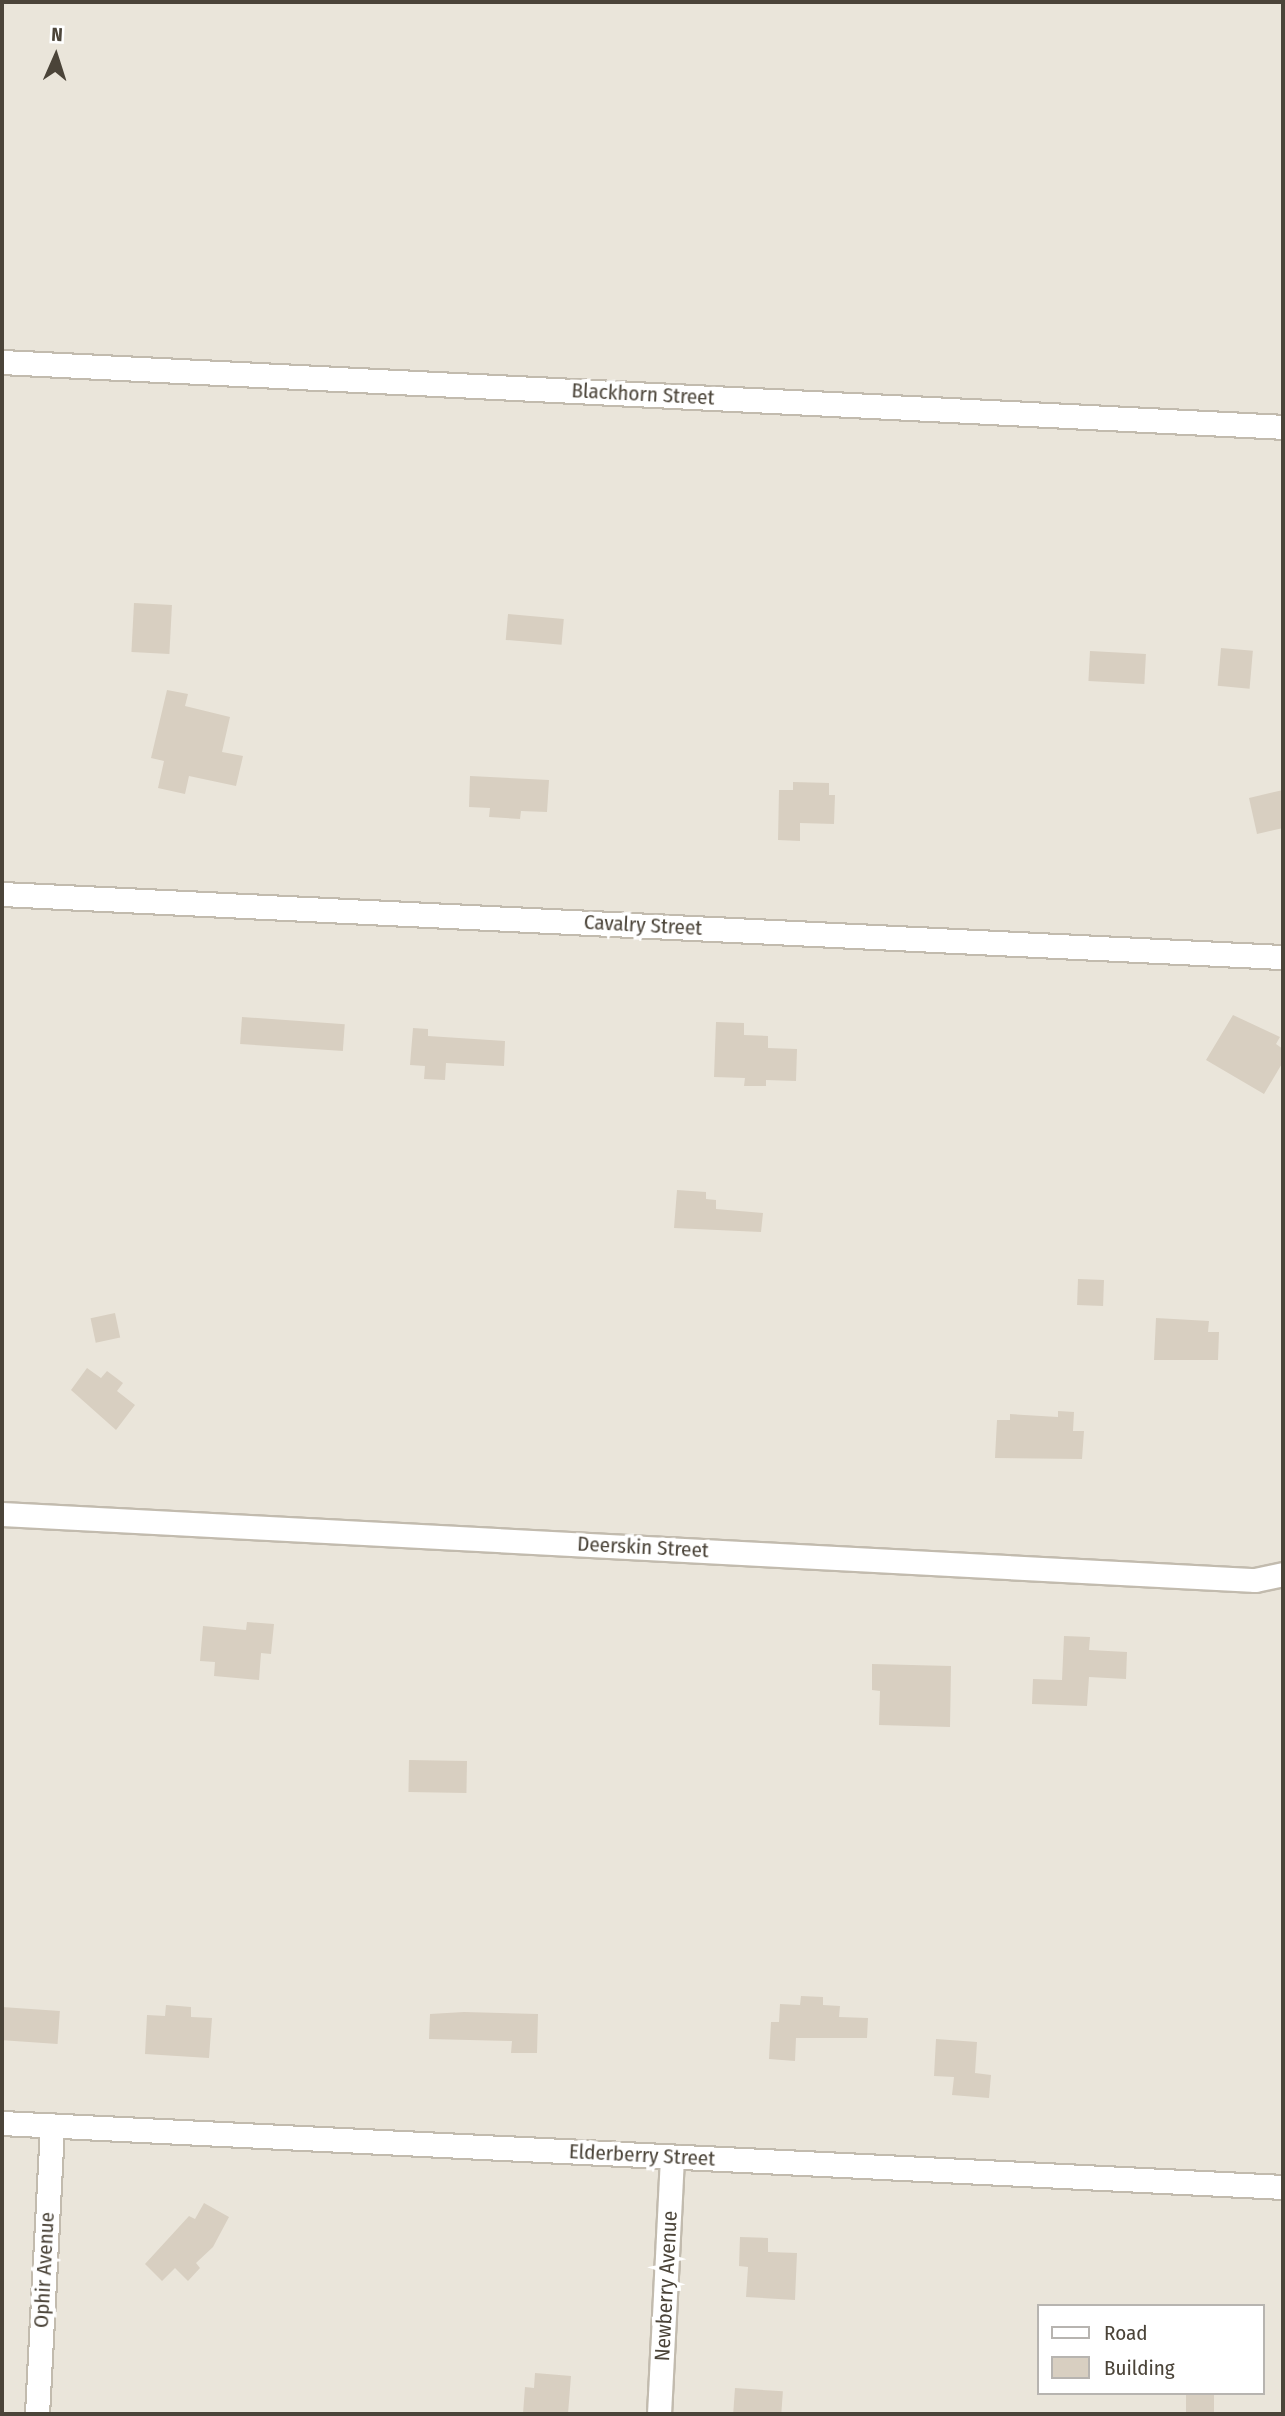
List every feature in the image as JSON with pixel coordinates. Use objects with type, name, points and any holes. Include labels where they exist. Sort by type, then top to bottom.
[{"type":"street","name":"Blackhorn Street","points":[[2,362],[1283,427]]},
{"type":"street","name":"Cavalry Street","points":[[2,894],[1283,957]]},
{"type":"street","name":"Deerskin Street","points":[[2,1514],[1255,1580],[1283,1574]]},
{"type":"street","name":"Elderberry Street","points":[[2,2123],[1283,2187]]},
{"type":"street","name":"Ophir Avenue","points":[[37,2414],[52,2125]]},
{"type":"street","name":"Newberry Avenue","points":[[659,2414],[672,2157]]},
{"type":"shaded area","points":[[2,2],[1283,2],[1283,2414],[2,2414]]},
{"type":"building","points":[[134,603],[172,605],[169,654],[131,652]]},
{"type":"building","points":[[508,614],[564,619],[562,645],[506,640]]},
{"type":"building","points":[[1221,648],[1253,651],[1250,689],[1218,686]]},
{"type":"building","points":[[1090,651],[1146,654],[1144,684],[1088,681]]},
{"type":"building","points":[[167,690],[188,694],[185,706],[230,717],[222,752],[243,756],[236,786],[189,776],[185,794],[158,788],[164,761],[151,758]]},
{"type":"building","points":[[470,776],[549,780],[547,812],[521,811],[520,819],[489,817],[490,808],[469,807]]},
{"type":"building","points":[[793,782],[829,783],[829,795],[835,795],[834,824],[800,823],[800,841],[778,840],[779,790],[793,790]]},
{"type":"building","points":[[1283,790],[1283,828],[1257,834],[1249,798]]},
{"type":"building","points":[[1233,1015],[1280,1037],[1276,1044],[1283,1049],[1283,1062],[1264,1094],[1206,1060]]},
{"type":"building","points":[[242,1017],[345,1024],[343,1051],[240,1044]]},
{"type":"building","points":[[716,1022],[744,1023],[744,1035],[768,1036],[768,1048],[797,1049],[796,1081],[766,1080],[766,1086],[744,1086],[745,1078],[714,1077]]},
{"type":"building","points":[[413,1028],[428,1029],[428,1036],[505,1041],[504,1066],[446,1063],[445,1080],[424,1079],[425,1066],[410,1065]]},
{"type":"building","points":[[677,1190],[706,1192],[706,1199],[716,1200],[716,1209],[763,1213],[761,1232],[674,1228]]},
{"type":"building","points":[[1078,1279],[1104,1280],[1103,1306],[1077,1305]]},
{"type":"building","points":[[115,1313],[120,1337],[96,1343],[91,1318]]},
{"type":"building","points":[[1156,1318],[1209,1321],[1208,1332],[1219,1332],[1218,1360],[1154,1360]]},
{"type":"building","points":[[87,1368],[101,1378],[107,1371],[123,1383],[117,1391],[135,1405],[116,1430],[71,1390]]},
{"type":"building","points":[[1058,1411],[1074,1412],[1073,1431],[1084,1431],[1082,1459],[995,1458],[997,1420],[1010,1420],[1010,1414],[1058,1417]]},
{"type":"building","points":[[247,1622],[274,1624],[271,1654],[261,1653],[259,1680],[214,1676],[215,1662],[200,1661],[203,1626],[246,1630]]},
{"type":"building","points":[[1064,1636],[1090,1637],[1089,1650],[1127,1652],[1126,1679],[1089,1677],[1087,1706],[1032,1704],[1033,1679],[1062,1680]]},
{"type":"building","points":[[872,1664],[951,1666],[950,1727],[879,1725],[880,1691],[872,1690]]},
{"type":"building","points":[[409,1760],[467,1761],[466,1793],[408,1792]]},
{"type":"building","points":[[801,1996],[823,1997],[823,2005],[840,2006],[839,2017],[868,2018],[867,2038],[796,2038],[795,2061],[769,2059],[771,2022],[779,2022],[780,2004],[800,2005]]},
{"type":"building","points":[[166,2005],[191,2007],[191,2017],[212,2018],[209,2058],[145,2054],[147,2015],[165,2016]]},
{"type":"building","points":[[2,2007],[60,2011],[58,2044],[2,2040]]},
{"type":"building","points":[[430,2014],[538,2014],[537,2053],[511,2053],[512,2041],[429,2039]]},
{"type":"building","points":[[936,2039],[977,2042],[975,2073],[991,2075],[989,2098],[952,2095],[954,2077],[934,2076]]},
{"type":"building","points":[[204,2203],[229,2217],[213,2247],[196,2263],[200,2268],[188,2281],[175,2268],[162,2281],[145,2264],[189,2216],[195,2219]]},
{"type":"building","points":[[740,2237],[768,2238],[768,2252],[797,2253],[795,2300],[746,2297],[748,2267],[739,2266]]},
{"type":"building","points":[[535,2373],[571,2376],[568,2414],[523,2414],[525,2387],[534,2388]]},
{"type":"building","points":[[735,2388],[783,2391],[781,2414],[733,2414]]},
{"type":"building","points":[[1186,2395],[1214,2395],[1214,2414],[1186,2414]]}]
